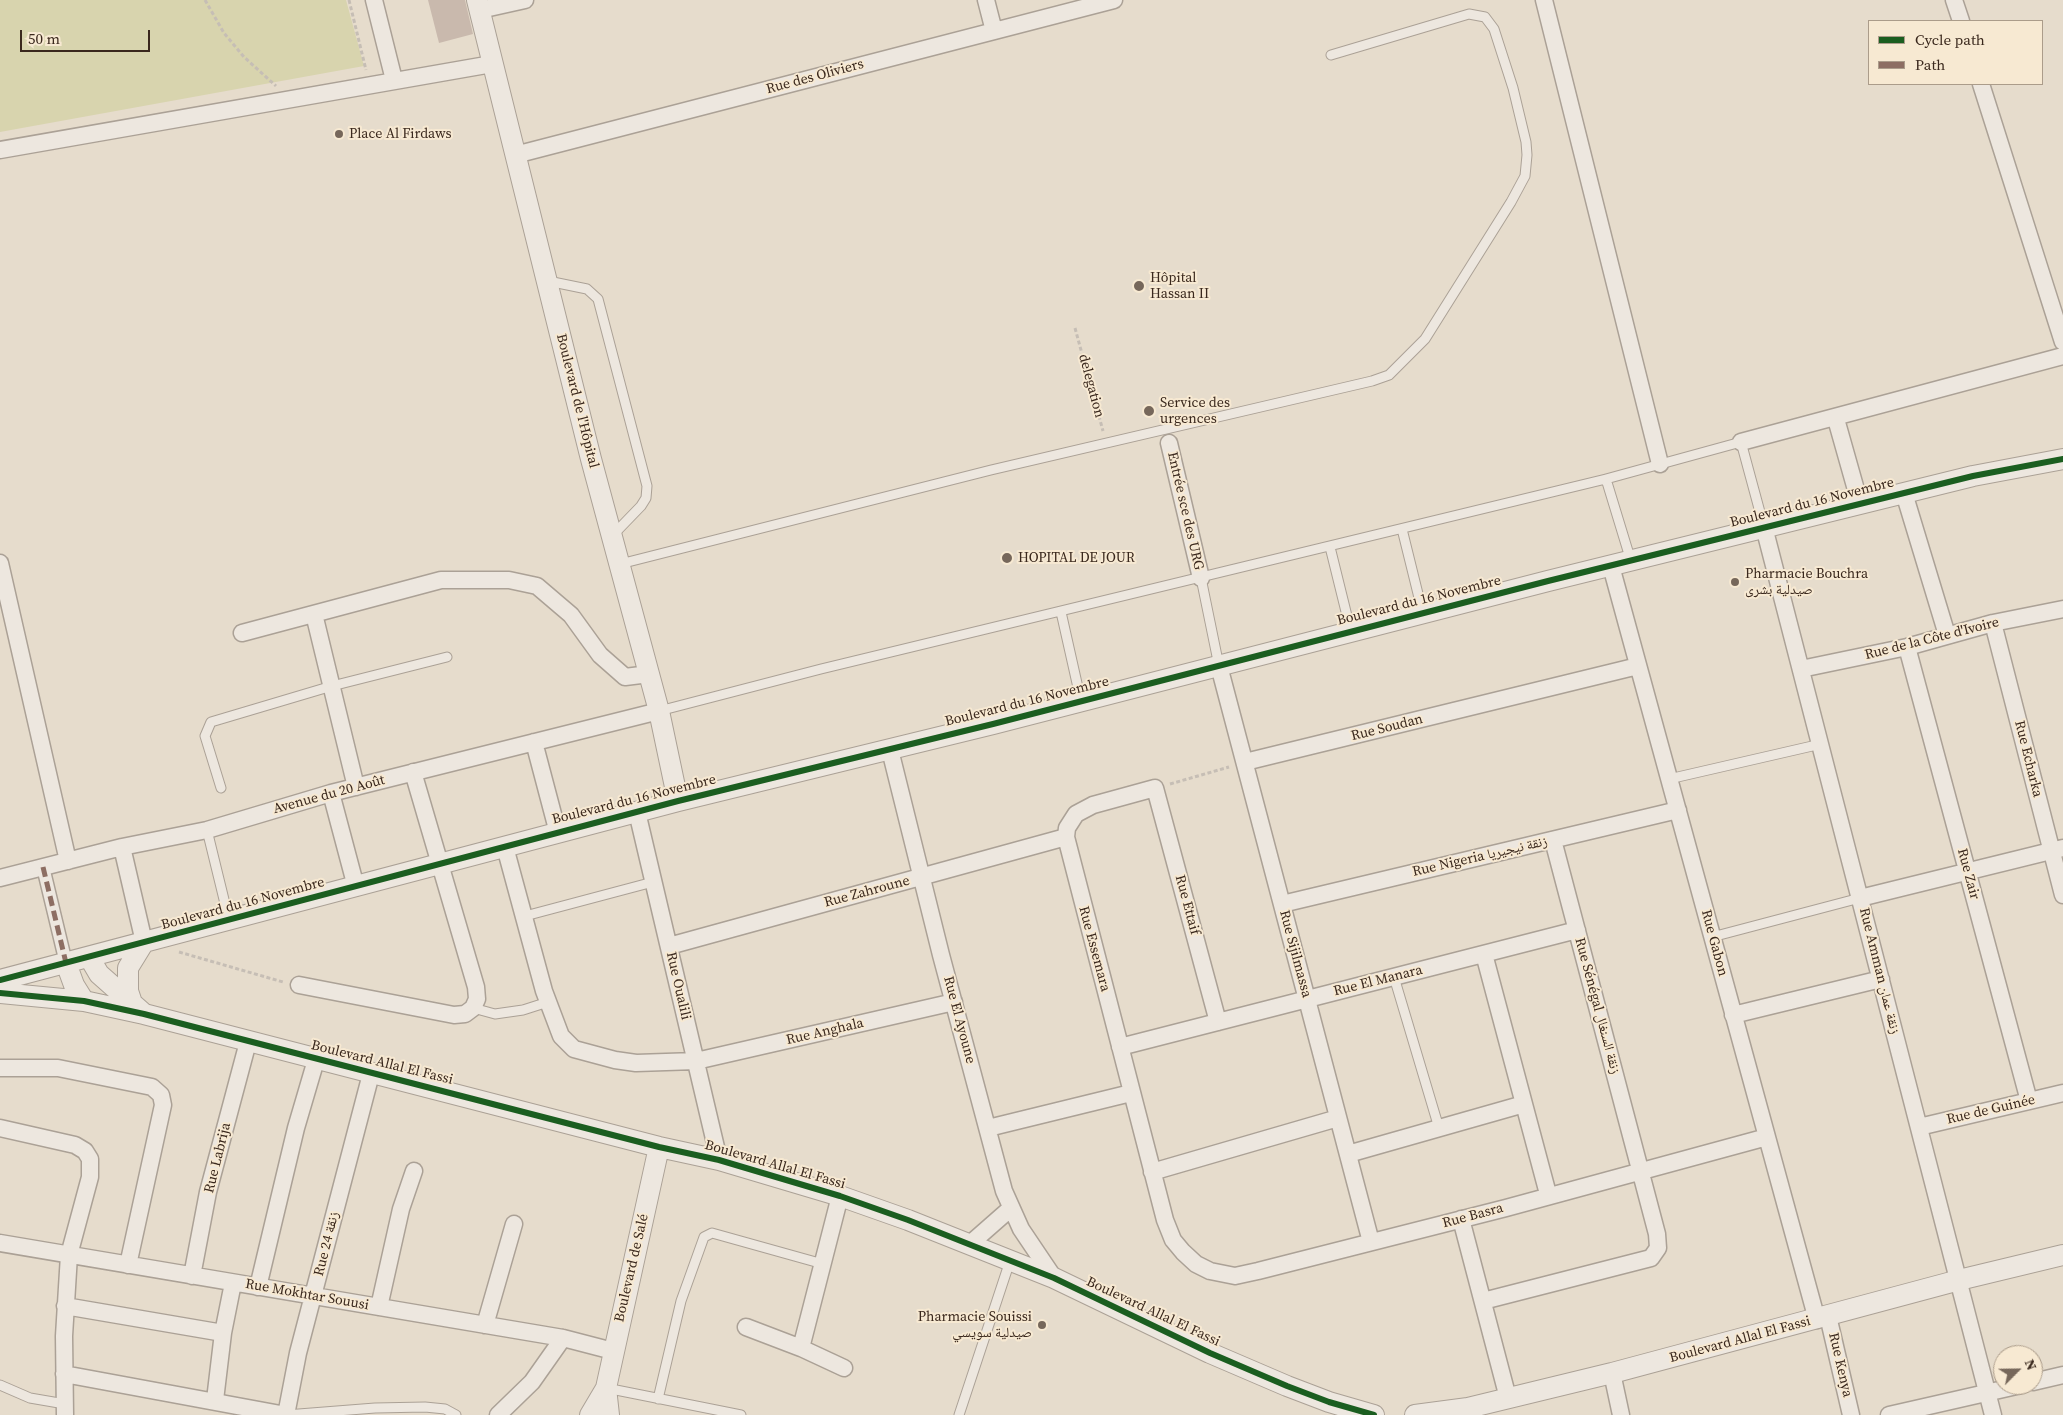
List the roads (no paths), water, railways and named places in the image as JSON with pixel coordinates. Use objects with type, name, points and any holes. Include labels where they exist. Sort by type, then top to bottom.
[{"type":"street","points":[[374,0],[394,80]]},
{"type":"street","points":[[479,5],[525,0]]},
{"type":"street","points":[[986,0],[994,31]]},
{"type":"street","name":"Rue des Oliviers","points":[[516,155],[1114,0]]},
{"type":"street","points":[[1544,0],[1660,464]]},
{"type":"street","points":[[1954,0],[1961,20]]},
{"type":"street","name":"Boulevard de l'Hôpital","points":[[479,5],[492,64],[649,674],[678,802]]},
{"type":"street","points":[[0,150],[280,93],[394,80],[492,64]]},
{"type":"street","points":[[1981,85],[2063,342]]},
{"type":"street","points":[[1742,442],[2063,356]]},
{"type":"street","points":[[1836,418],[1860,504]]},
{"type":"street","name":"Entrée sce des URG","points":[[1169,444],[1201,578]]},
{"type":"street","name":"Boulevard du 16 Novembre","points":[[0,980],[637,812],[1081,702],[1764,527],[1973,476],[2063,459]]},
{"type":"street","points":[[1904,493],[1947,635]]},
{"type":"street","name":"Rue Amman زنقة عمان","points":[[1764,527],[1993,1415]]},
{"type":"street","points":[[0,562],[4,603],[68,861]]},
{"type":"street","name":"Rue Gabon","points":[[1621,564],[1638,666],[1767,1137],[1823,1318]]},
{"type":"street","points":[[242,633],[441,580],[518,582],[537,586],[571,615],[600,655],[625,677],[649,674]]},
{"type":"street","name":"Rue de la Côte d'Ivoire","points":[[1801,669],[1907,647],[1993,623],[2063,610]]},
{"type":"street","points":[[314,614],[356,787]]},
{"type":"street","name":"Rue Echarka","points":[[1993,623],[2057,849],[2063,895]]},
{"type":"street","name":"Rue Zair","points":[[1907,647],[2029,1101]]},
{"type":"street","name":"Rue Sijilmassa","points":[[1219,666],[1372,1242]]},
{"type":"street","name":"Rue Soudan","points":[[1245,762],[1638,666]]},
{"type":"street","name":"Avenue du 20 Août","points":[[0,878],[122,847],[207,830],[331,793],[658,711]]},
{"type":"street","points":[[534,742],[558,833]]},
{"type":"street","name":"Rue El Ayoune","points":[[890,750],[954,1002],[1011,1208],[1021,1229],[1054,1278]]},
{"type":"street","points":[[299,985],[454,1015],[465,1014],[473,1008],[477,999],[476,987],[413,772]]},
{"type":"street","name":"Rue Ettaif","points":[[1066,837],[1067,828],[1071,820],[1084,809],[1155,788],[1218,1022]]},
{"type":"street","points":[[331,793],[356,887]]},
{"type":"street","name":"Rue Nigeria زنقة نيجيريا","points":[[1282,904],[1678,810]]},
{"type":"street","name":"Rue Oualili","points":[[637,812],[719,1160]]},
{"type":"street","name":"Rue Zahroune","points":[[668,946],[923,878],[1066,837]]},
{"type":"street","name":"Rue Essemara","points":[[1066,837],[1130,1093],[1152,1172],[1170,1233],[1183,1252]]},
{"type":"street","name":"Rue Sénégal زنقة السنغال","points":[[1482,1301],[1651,1258],[1658,1248],[1657,1234],[1641,1171],[1553,840]]},
{"type":"street","points":[[122,847],[144,942],[128,968],[128,991],[138,1008]]},
{"type":"street","name":"Rue Anghala","points":[[505,847],[548,1002],[561,1036],[574,1049],[615,1060],[636,1063],[696,1062],[954,1002]]},
{"type":"street","points":[[1860,898],[2057,849]]},
{"type":"street","points":[[43,867],[66,963],[74,985],[84,1001]]},
{"type":"street","name":"Rue El Manara","points":[[1120,1047],[1577,930]]},
{"type":"street","points":[[1484,954],[1548,1194]]},
{"type":"street","name":"Boulevard Allal El Fassi","points":[[89,957],[99,974],[138,1008]]},
{"type":"street","points":[[1734,1015],[1881,979]]},
{"type":"street","name":"Boulevard Allal El Fassi","points":[[0,992],[138,1008],[248,1042],[370,1074],[502,1105],[659,1147],[719,1160],[840,1196],[970,1244],[1054,1278],[1236,1364],[1329,1402],[1374,1415]]},
{"type":"street","name":"Rue Labrija","points":[[192,1276],[208,1192],[248,1042]]},
{"type":"street","points":[[258,1287],[296,1128],[316,1060]]},
{"type":"street","points":[[0,1068],[58,1068],[152,1088],[161,1095],[164,1105],[128,1265]]},
{"type":"street","name":"Rue 24 زنقة","points":[[286,1415],[298,1353],[370,1074]]},
{"type":"street","points":[[988,1128],[1130,1093]]},
{"type":"street","name":"Rue de Guinée","points":[[1919,1127],[2063,1093]]},
{"type":"street","points":[[1348,1154],[1524,1104]]},
{"type":"street","points":[[1152,1172],[1338,1118]]},
{"type":"street","points":[[0,1128],[75,1145],[88,1155],[91,1165],[90,1177],[69,1255],[65,1306],[65,1409]]},
{"type":"street","name":"Rue Basra","points":[[1183,1252],[1210,1271],[1235,1276],[1462,1219],[1548,1194],[1767,1137]]},
{"type":"street","name":"Boulevard de Salé","points":[[609,1415],[606,1388],[659,1147]]},
{"type":"street","points":[[379,1307],[401,1209],[414,1171]]},
{"type":"street","points":[[801,1348],[840,1196]]},
{"type":"street","points":[[970,1244],[1011,1208]]},
{"type":"street","points":[[1462,1219],[1508,1398]]},
{"type":"street","points":[[485,1325],[514,1224]]},
{"type":"street","name":"Rue Mokhtar Souusi","points":[[0,1243],[564,1338],[613,1351]]},
{"type":"street","name":"Boulevard Allal El Fassi","points":[[1415,1415],[1469,1411],[1508,1398],[1823,1318],[1958,1280],[2063,1255]]},
{"type":"street","points":[[215,1400],[223,1333],[233,1283]]},
{"type":"street","points":[[65,1306],[223,1333]]},
{"type":"street","name":"Rue Kenya","points":[[1823,1318],[1851,1415]]},
{"type":"street","points":[[746,1327],[801,1348],[844,1368]]},
{"type":"street","points":[[498,1415],[532,1382],[564,1338]]},
{"type":"street","points":[[1612,1373],[1621,1415]]},
{"type":"street","points":[[64,1374],[215,1400],[286,1415]]},
{"type":"street","points":[[2043,1380],[2063,1375]]},
{"type":"street","name":"Boulevard de Salé","points":[[590,1415],[606,1388]]},
{"type":"street","points":[[1890,1415],[1993,1392]]},
{"type":"lane","points":[[620,564],[1106,443],[1372,381],[1389,374],[1425,339],[1511,202],[1525,176],[1527,149],[1513,88],[1490,21],[1485,17],[1469,14],[1331,55]]},
{"type":"lane","points":[[548,281],[587,289],[598,299],[648,486],[646,498],[641,506],[612,536]]},
{"type":"lane","points":[[658,711],[821,669],[1606,479],[1742,442],[1764,527]]},
{"type":"lane","points":[[1606,479],[1621,564]]},
{"type":"lane","points":[[1402,529],[1423,614]]},
{"type":"lane","points":[[1330,547],[1351,632]]},
{"type":"lane","points":[[1201,578],[1219,666]]},
{"type":"lane","points":[[1061,612],[1081,702]]},
{"type":"lane","points":[[221,788],[205,736],[211,722],[332,686],[447,657]]},
{"type":"lane","points":[[1670,779],[1820,744]]},
{"type":"lane","points":[[207,830],[229,920]]},
{"type":"lane","points":[[525,916],[653,882]]},
{"type":"lane","points":[[1712,937],[1860,898]]},
{"type":"lane","points":[[1394,977],[1439,1128]]},
{"type":"lane","points":[[473,1008],[495,1014],[523,1010],[548,1002]]},
{"type":"lane","points":[[658,1399],[681,1301],[704,1237],[712,1233],[823,1264]]},
{"type":"lane","points":[[959,1415],[1010,1260]]},
{"type":"lane","points":[[0,1385],[30,1398],[65,1409]]},
{"type":"lane","points":[[606,1388],[741,1415]]},
{"type":"lane","points":[[286,1415],[424,1407],[445,1409],[456,1415]]},
{"type":"place","name":"Place Al Firdaws","points":[[339,134]]},
{"type":"place","name":"Hôpital Hassan II","points":[[1139,286]]},
{"type":"place","name":"Service des urgences","points":[[1149,411]]},
{"type":"place","name":"HOPITAL DE JOUR","points":[[1007,558]]},
{"type":"place","name":"Pharmacie Bouchra صيدلية بشرى","points":[[1735,582]]},
{"type":"place","name":"Pharmacie Souissi صيدلية سويسي","points":[[1042,1325]]}]
